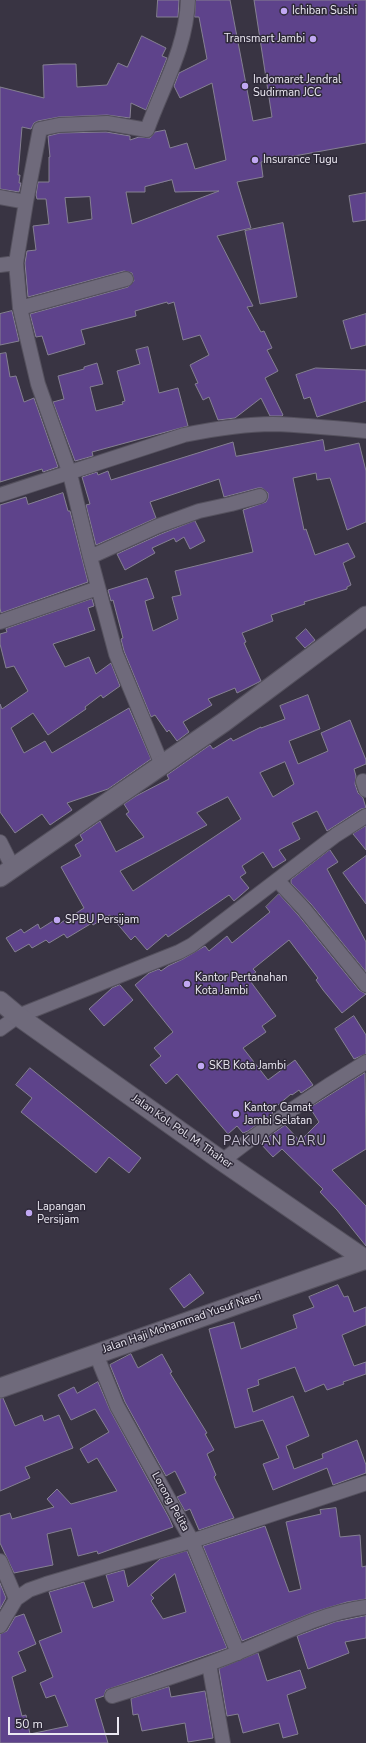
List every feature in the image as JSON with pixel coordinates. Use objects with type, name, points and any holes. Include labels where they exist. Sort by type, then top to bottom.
[{"type":"street","points":[[162,765],[116,654],[70,474],[38,384],[20,308],[16,263],[40,129],[59,125],[108,123],[147,130],[180,51],[188,17],[188,0]]},
{"type":"street","points":[[0,198],[26,202]]},
{"type":"street","points":[[0,265],[16,263]]},
{"type":"street","points":[[20,308],[126,279]]},
{"type":"street","points":[[0,495],[70,474],[184,435],[211,430],[273,424],[366,431]]},
{"type":"street","points":[[90,557],[158,526],[199,511],[260,496]]},
{"type":"street","points":[[0,622],[98,588]]},
{"type":"street","points":[[0,842],[7,873],[224,722],[366,616]]},
{"type":"street","points":[[0,1029],[18,1016],[179,952],[205,937],[336,835],[366,816]]},
{"type":"street","points":[[278,881],[304,909],[366,985]]},
{"type":"street","name":"Jalan Kol. Pol. M. Thaher","points":[[0,1001],[18,1016],[222,1161],[366,1260]]},
{"type":"street","points":[[222,1161],[246,1142],[339,1078],[366,1062]]},
{"type":"street","name":"Jalan Haji Mohammad Yusuf Nasri","points":[[0,1388],[366,1260]]},
{"type":"street","name":"Lorong Pelita","points":[[96,1354],[117,1406],[192,1541],[238,1653]]},
{"type":"street","points":[[0,1626],[16,1598],[29,1590],[192,1541],[366,1483]]},
{"type":"street","points":[[0,1561],[16,1598]]},
{"type":"street","points":[[112,1696],[209,1664],[296,1628],[343,1611],[366,1607]]},
{"type":"street","points":[[209,1664],[223,1743]]},
{"type":"building","points":[[158,0],[179,0],[178,17],[157,17]]},
{"type":"building","points":[[196,0],[230,0],[253,121],[272,117],[254,0],[366,0],[366,143],[261,162],[263,177],[237,182],[251,228],[217,236],[253,306],[247,307],[261,332],[264,331],[272,348],[267,350],[278,371],[265,378],[283,415],[282,416],[270,416],[261,398],[235,418],[218,420],[209,397],[203,400],[195,384],[198,383],[190,365],[209,355],[200,335],[183,340],[174,302],[168,304],[167,302],[135,311],[136,316],[81,330],[85,344],[48,355],[42,336],[36,337],[30,314],[128,287],[134,281],[132,273],[124,271],[28,297],[25,263],[27,251],[36,250],[33,226],[49,224],[46,199],[37,199],[36,195],[38,182],[49,182],[50,157],[48,136],[60,133],[106,132],[130,136],[130,140],[139,137],[150,138],[155,132],[165,130],[170,148],[187,143],[195,169],[226,160],[212,83],[180,98],[174,86],[179,73],[207,59],[199,17],[195,17]],"holes":[[[172,180],[175,192],[219,191],[132,224],[126,192],[145,192],[145,187]],[[90,197],[92,219],[68,223],[65,198]]]},
{"type":"building","points":[[142,36],[166,48],[162,56],[167,58],[146,110],[131,103],[130,118],[107,115],[59,117],[38,121],[34,123],[31,129],[22,127],[18,175],[20,175],[19,183],[21,183],[19,192],[0,189],[0,87],[44,98],[43,65],[60,64],[76,64],[77,87],[107,85],[118,63],[127,67]]},
{"type":"building","points":[[366,193],[366,220],[353,222],[349,196]]},
{"type":"building","points":[[283,223],[297,297],[260,304],[245,231]]},
{"type":"building","points":[[12,311],[19,341],[0,345],[0,314]]},
{"type":"building","points":[[366,314],[366,345],[351,349],[343,321]]},
{"type":"building","points":[[148,347],[159,393],[178,388],[188,426],[92,452],[93,456],[75,461],[53,402],[64,399],[58,376],[84,369],[84,367],[97,363],[103,384],[90,387],[96,411],[123,404],[122,402],[125,401],[117,371],[140,364],[136,350]]},
{"type":"building","points":[[6,353],[10,377],[16,376],[24,402],[34,398],[58,467],[43,472],[42,469],[0,482],[0,354]]},
{"type":"building","points":[[316,368],[366,370],[366,401],[317,417],[310,397],[304,399],[296,375]]},
{"type":"building","points":[[323,440],[325,451],[359,443],[366,471],[366,522],[347,530],[330,478],[317,480],[316,473],[293,478],[304,530],[306,529],[315,555],[348,543],[355,557],[343,563],[351,585],[347,587],[347,589],[304,602],[305,604],[271,615],[273,621],[242,633],[246,642],[244,643],[261,681],[237,693],[235,688],[208,699],[212,705],[183,722],[189,732],[177,741],[169,730],[167,732],[155,715],[151,717],[124,651],[121,639],[123,638],[113,600],[111,601],[108,590],[147,578],[154,598],[145,601],[153,631],[178,619],[172,597],[181,595],[175,571],[253,552],[243,510],[266,502],[268,493],[262,488],[258,488],[224,497],[219,479],[150,502],[156,518],[96,545],[86,505],[90,504],[82,477],[97,472],[98,475],[108,471],[111,480],[233,442],[236,456]]},
{"type":"building","points":[[63,493],[68,511],[70,511],[88,582],[1,613],[0,505],[26,497],[28,504]]},
{"type":"building","points":[[195,521],[205,541],[190,549],[184,537],[176,542],[174,538],[152,548],[155,553],[125,570],[117,554],[161,534]]},
{"type":"building","points":[[92,599],[94,606],[88,608],[95,630],[53,644],[65,667],[89,657],[96,674],[111,663],[120,686],[103,698],[101,695],[85,707],[86,709],[48,735],[33,713],[11,728],[24,753],[45,741],[52,753],[129,708],[151,759],[108,789],[67,803],[72,810],[50,825],[42,814],[15,833],[0,812],[0,704],[2,709],[28,691],[14,666],[6,668],[0,644],[0,634],[7,632],[6,629]]},
{"type":"building","points":[[306,629],[315,640],[305,648],[296,638]]},
{"type":"building","points":[[308,695],[320,729],[289,741],[298,764],[328,751],[321,733],[350,720],[366,760],[366,764],[354,769],[356,776],[355,784],[358,793],[363,798],[366,808],[361,809],[327,831],[317,811],[292,823],[300,839],[279,850],[286,860],[273,868],[263,852],[242,866],[246,873],[240,877],[249,888],[234,901],[229,895],[168,937],[166,934],[147,950],[135,936],[131,940],[110,915],[93,925],[92,923],[67,938],[64,934],[49,943],[46,940],[32,948],[29,944],[15,952],[6,938],[21,929],[24,933],[38,924],[40,929],[56,919],[59,924],[84,908],[61,867],[81,856],[75,845],[83,840],[80,835],[100,821],[116,852],[144,837],[126,814],[129,812],[124,804],[169,779],[167,775],[210,745],[213,749],[231,738],[233,741],[261,727],[285,719],[280,706]],"holes":[[[285,762],[294,784],[273,797],[260,773]],[[228,797],[241,819],[133,891],[120,871],[207,825],[197,813]]]},
{"type":"building","points":[[366,826],[366,850],[353,834]]},
{"type":"building","points":[[330,850],[338,862],[327,869],[366,942],[366,972],[311,904],[291,883],[291,880]]},
{"type":"building","points":[[366,856],[366,904],[343,873]]},
{"type":"building","points":[[279,894],[359,990],[366,994],[342,1013],[323,990],[316,980],[318,978],[289,940],[253,969],[256,972],[248,978],[276,1016],[262,1026],[266,1032],[243,1048],[268,1080],[295,1060],[313,1085],[301,1093],[299,1090],[292,1095],[291,1094],[271,1111],[273,1113],[248,1131],[243,1133],[237,1126],[228,1134],[177,1074],[166,1084],[150,1065],[161,1056],[154,1048],[173,1032],[135,985],[149,973],[159,969],[161,971],[205,946],[209,951],[227,936],[232,943],[270,912],[266,907]]},
{"type":"building","points":[[120,985],[133,1000],[104,1026],[89,1009],[112,988]]},
{"type":"building","points":[[354,1016],[366,1035],[366,1054],[354,1059],[335,1029]]},
{"type":"building","points":[[30,1068],[141,1158],[129,1173],[109,1157],[96,1173],[21,1112],[32,1098],[16,1085]]},
{"type":"building","points":[[365,1073],[366,1149],[332,1170],[366,1206],[366,1246],[337,1210],[320,1192],[323,1189],[282,1149],[273,1157],[260,1143],[285,1125],[300,1141],[319,1122],[310,1108]]},
{"type":"building","points":[[190,1274],[204,1293],[184,1308],[170,1289]]},
{"type":"building","points":[[338,1285],[344,1297],[348,1296],[354,1312],[366,1307],[366,1325],[342,1335],[354,1366],[366,1362],[366,1374],[343,1382],[344,1384],[327,1390],[324,1384],[305,1392],[295,1367],[258,1380],[259,1385],[247,1389],[253,1412],[293,1396],[309,1436],[286,1446],[294,1469],[323,1458],[322,1454],[357,1440],[366,1465],[366,1473],[333,1485],[327,1468],[273,1490],[263,1464],[279,1458],[263,1420],[235,1428],[209,1329],[234,1322],[241,1349],[297,1328],[293,1315],[314,1307],[309,1297]]},
{"type":"building","points":[[131,1354],[138,1368],[162,1354],[172,1372],[170,1373],[207,1433],[205,1434],[214,1450],[207,1454],[216,1475],[214,1477],[234,1518],[199,1530],[190,1509],[185,1511],[177,1497],[186,1493],[175,1471],[166,1476],[125,1402],[110,1365]]},
{"type":"building","points":[[98,1382],[110,1410],[173,1527],[98,1554],[97,1551],[78,1556],[71,1528],[47,1534],[53,1565],[14,1573],[0,1543],[0,1516],[10,1513],[12,1519],[54,1507],[47,1499],[57,1489],[71,1504],[117,1491],[97,1458],[88,1463],[80,1449],[109,1432],[95,1409],[71,1420],[58,1395],[74,1387],[77,1393]]},
{"type":"building","points":[[3,1398],[15,1426],[42,1415],[44,1421],[59,1415],[73,1448],[25,1467],[30,1478],[0,1491],[0,1399]]},
{"type":"building","points":[[336,1508],[340,1537],[360,1535],[362,1567],[366,1566],[366,1599],[347,1602],[314,1612],[242,1641],[203,1546],[265,1526],[289,1592],[301,1589],[286,1522],[321,1514],[320,1510]]},
{"type":"building","points":[[187,1551],[227,1648],[106,1690],[104,1696],[95,1699],[108,1743],[0,1743],[0,1634],[7,1631],[15,1617],[24,1614],[36,1644],[18,1652],[26,1671],[12,1677],[22,1716],[26,1715],[30,1734],[68,1726],[55,1695],[46,1698],[40,1683],[53,1677],[39,1641],[62,1632],[49,1592],[84,1582],[93,1608],[114,1601],[106,1575],[124,1570],[128,1587],[160,1559]],"holes":[[[175,1574],[186,1612],[163,1619],[151,1601],[154,1598],[151,1595]]]},
{"type":"building","points":[[0,1583],[6,1598],[0,1609]]},
{"type":"building","points":[[366,1616],[366,1638],[345,1642],[349,1653],[308,1669],[297,1636],[335,1622]]},
{"type":"building","points":[[258,1653],[267,1681],[300,1670],[306,1688],[287,1695],[298,1734],[283,1738],[279,1723],[243,1733],[238,1714],[227,1716],[219,1669]]},
{"type":"building","points":[[169,1687],[171,1697],[205,1691],[213,1738],[188,1742],[185,1723],[142,1731],[138,1714],[133,1715],[131,1699]]},
{"type":"place","name":"Ichiban Sushi","points":[[284,11]]},
{"type":"place","name":"Transmart Jambi","points":[[313,39]]},
{"type":"place","name":"Indomaret Jendral Sudirman JCC","points":[[245,86]]},
{"type":"place","name":"Insurance Tugu","points":[[255,160]]},
{"type":"place","name":"SPBU Persijam","points":[[57,920]]},
{"type":"place","name":"Kantor Pertanahan Kota Jambi","points":[[187,984]]},
{"type":"place","name":"SKB Kota Jambi","points":[[201,1066]]},
{"type":"place","name":"Kantor Camat Jambi Selatan","points":[[236,1114]]},
{"type":"place","name":"Lapangan Persijam","points":[[29,1213]]},
{"type":"district","name":"PAKUAN BARU","points":[[275,1142]]}]
